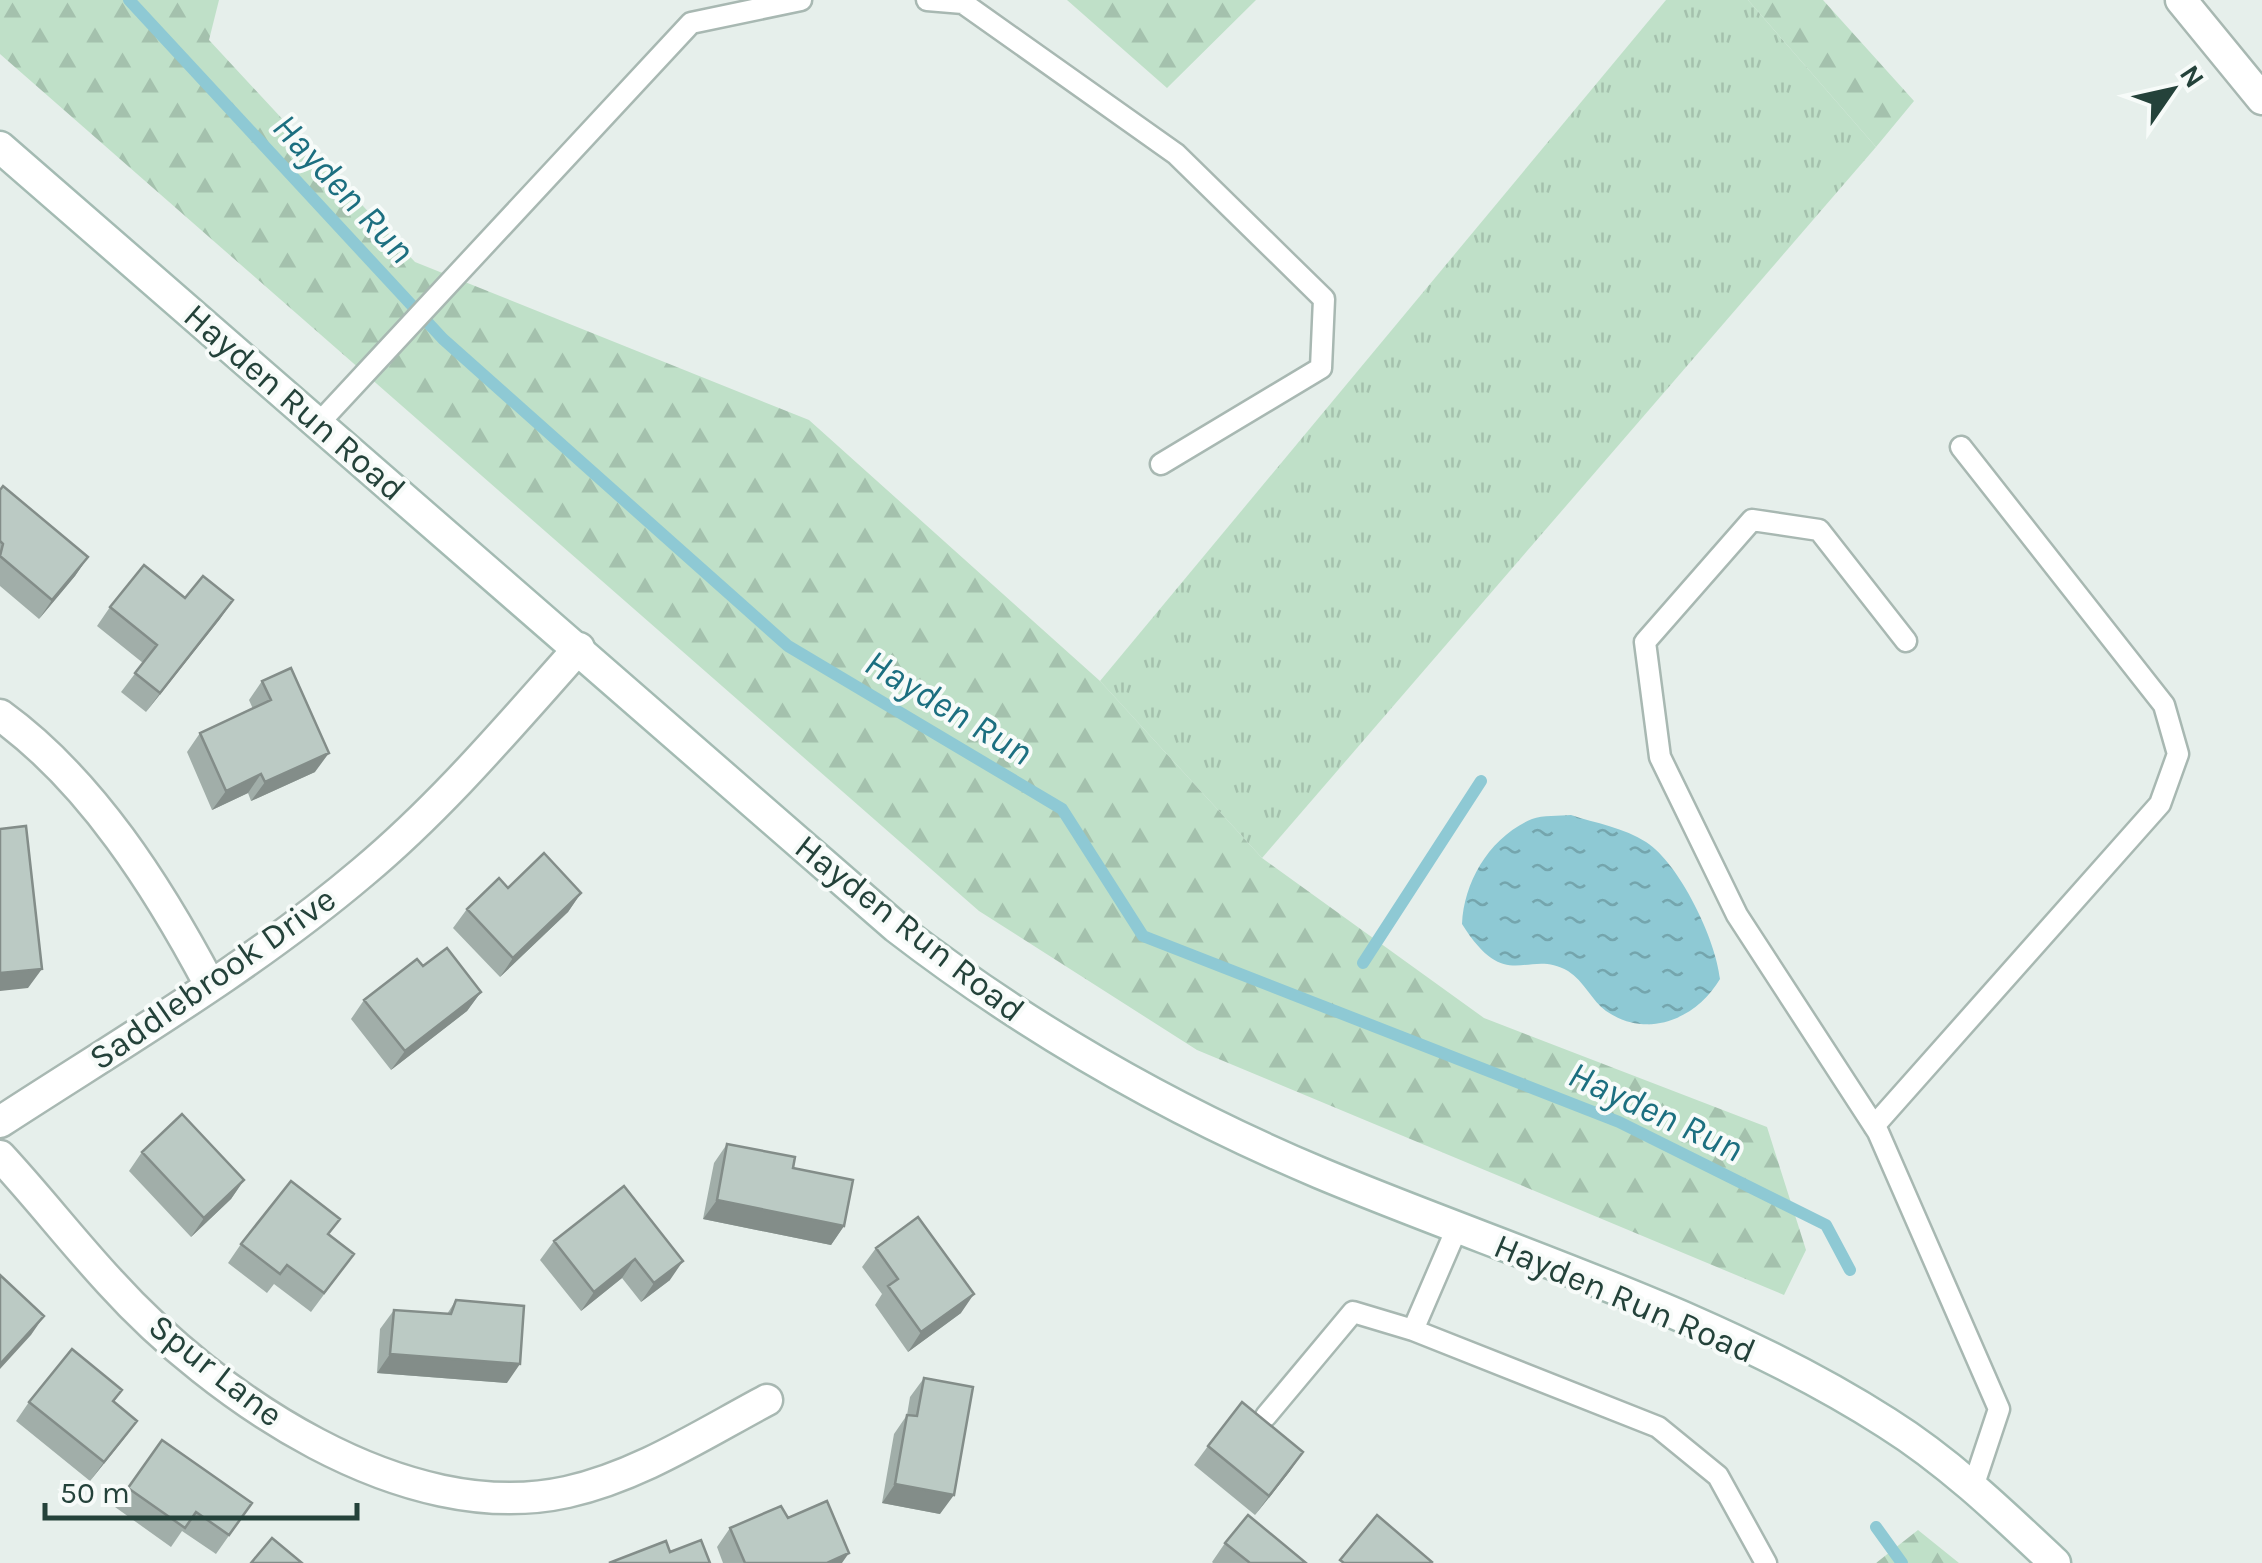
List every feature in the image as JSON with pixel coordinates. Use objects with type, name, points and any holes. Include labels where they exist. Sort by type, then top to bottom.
[{"type":"main road","points":[[2180,0],[2262,99]]},
{"type":"main road","name":"Hayden Run Road","points":[[0,147],[896,927],[987,997],[1098,1066],[1316,1171],[1807,1375],[1889,1424],[1973,1487],[2055,1563]]},
{"type":"main road","name":"Saddlebrook Drive","points":[[0,1122],[273,944],[364,872],[448,794],[580,648]]},
{"type":"main road","points":[[0,715],[88,799],[172,914],[210,984]]},
{"type":"main road","name":"Spur Lane","points":[[0,1156],[112,1285],[188,1355],[241,1398],[326,1450],[388,1476],[446,1492],[566,1492],[649,1464],[767,1400]]},
{"type":"lane","points":[[319,423],[691,23],[800,0]]},
{"type":"lane","points":[[928,0],[963,3],[1176,154],[1324,298],[1321,368],[1160,464]]},
{"type":"lane","points":[[1874,1126],[2160,804],[2178,754],[2164,705],[1962,447]]},
{"type":"lane","points":[[1906,641],[1819,530],[1752,520],[1645,642],[1660,756],[1736,915],[1874,1126],[1999,1409],[1973,1487]]},
{"type":"lane","points":[[1413,1330],[1457,1228]]},
{"type":"lane","points":[[1266,1416],[1353,1312],[1413,1330],[1658,1427],[1718,1476],[1766,1563]]},
{"type":"green space","points":[[0,0],[219,0],[209,40],[415,262],[809,420],[1100,681],[1262,858],[1484,1018],[1767,1127],[1806,1250],[1784,1295],[1197,1050],[979,911],[0,54]]},
{"type":"green space","points":[[1067,0],[1256,0],[1167,88]]},
{"type":"green space","points":[[1666,0],[1748,0],[1876,147],[1262,858],[1100,681]]},
{"type":"green space","points":[[1748,0],[1823,0],[1914,101],[1876,147]]},
{"type":"green space","points":[[1918,1530],[1959,1563],[1876,1563]]},
{"type":"water","points":[[1571,815],[1619,829],[1646,842],[1671,867],[1694,904],[1712,944],[1720,979],[1685,1014],[1654,1024],[1622,1020],[1601,1007],[1568,971],[1554,965],[1505,964],[1478,946],[1462,924],[1474,877],[1504,837],[1532,819]]},
{"type":"building","points":[[3,486],[88,557],[52,600],[0,556]]},
{"type":"building","points":[[144,565],[185,598],[203,576],[233,600],[160,693],[135,673],[157,645],[110,607]]},
{"type":"building","points":[[291,668],[329,753],[265,782],[261,774],[226,791],[200,733],[271,700],[262,681]]},
{"type":"building","points":[[26,826],[42,969],[0,973],[0,829]]},
{"type":"building","points":[[544,853],[581,893],[513,958],[467,909],[499,878],[508,888]]},
{"type":"building","points":[[447,948],[481,992],[405,1051],[364,1000],[417,959],[423,966]]},
{"type":"building","points":[[182,1114],[244,1180],[204,1218],[142,1152]]},
{"type":"building","points":[[727,1144],[795,1157],[793,1168],[853,1180],[844,1226],[717,1200]]},
{"type":"building","points":[[291,1181],[340,1219],[328,1234],[354,1254],[324,1293],[287,1265],[280,1274],[241,1244]]},
{"type":"building","points":[[624,1186],[683,1261],[654,1283],[635,1259],[594,1292],[554,1241]]},
{"type":"building","points":[[918,1217],[974,1294],[921,1332],[888,1286],[898,1279],[876,1248]]},
{"type":"building","points":[[0,1275],[44,1316],[0,1364]]},
{"type":"building","points":[[456,1300],[524,1306],[520,1364],[390,1354],[394,1310],[451,1314]]},
{"type":"building","points":[[72,1349],[122,1390],[113,1401],[137,1421],[104,1462],[29,1402]]},
{"type":"building","points":[[924,1378],[973,1387],[954,1495],[895,1484],[907,1415],[917,1416]]},
{"type":"building","points":[[1242,1402],[1303,1452],[1269,1496],[1208,1446]]},
{"type":"building","points":[[162,1440],[252,1503],[229,1535],[196,1512],[185,1528],[128,1488]]},
{"type":"building","points":[[827,1501],[849,1553],[827,1563],[745,1563],[730,1528],[781,1506],[788,1518]]},
{"type":"building","points":[[1248,1515],[1306,1563],[1250,1563],[1225,1543]]},
{"type":"building","points":[[1377,1515],[1432,1562],[1340,1560]]},
{"type":"building","points":[[272,1538],[302,1563],[251,1563]]},
{"type":"building","points":[[701,1540],[710,1563],[609,1563],[666,1541],[670,1552]]},
{"type":"waterway","name":"Hayden Run","points":[[129,0],[443,339],[788,646],[1062,809],[1143,936],[1619,1122],[1826,1225],[1850,1270]]},
{"type":"waterway","points":[[1363,963],[1481,781]]},
{"type":"waterway","name":"Hayden Run","points":[[1876,1527],[1902,1563]]}]
